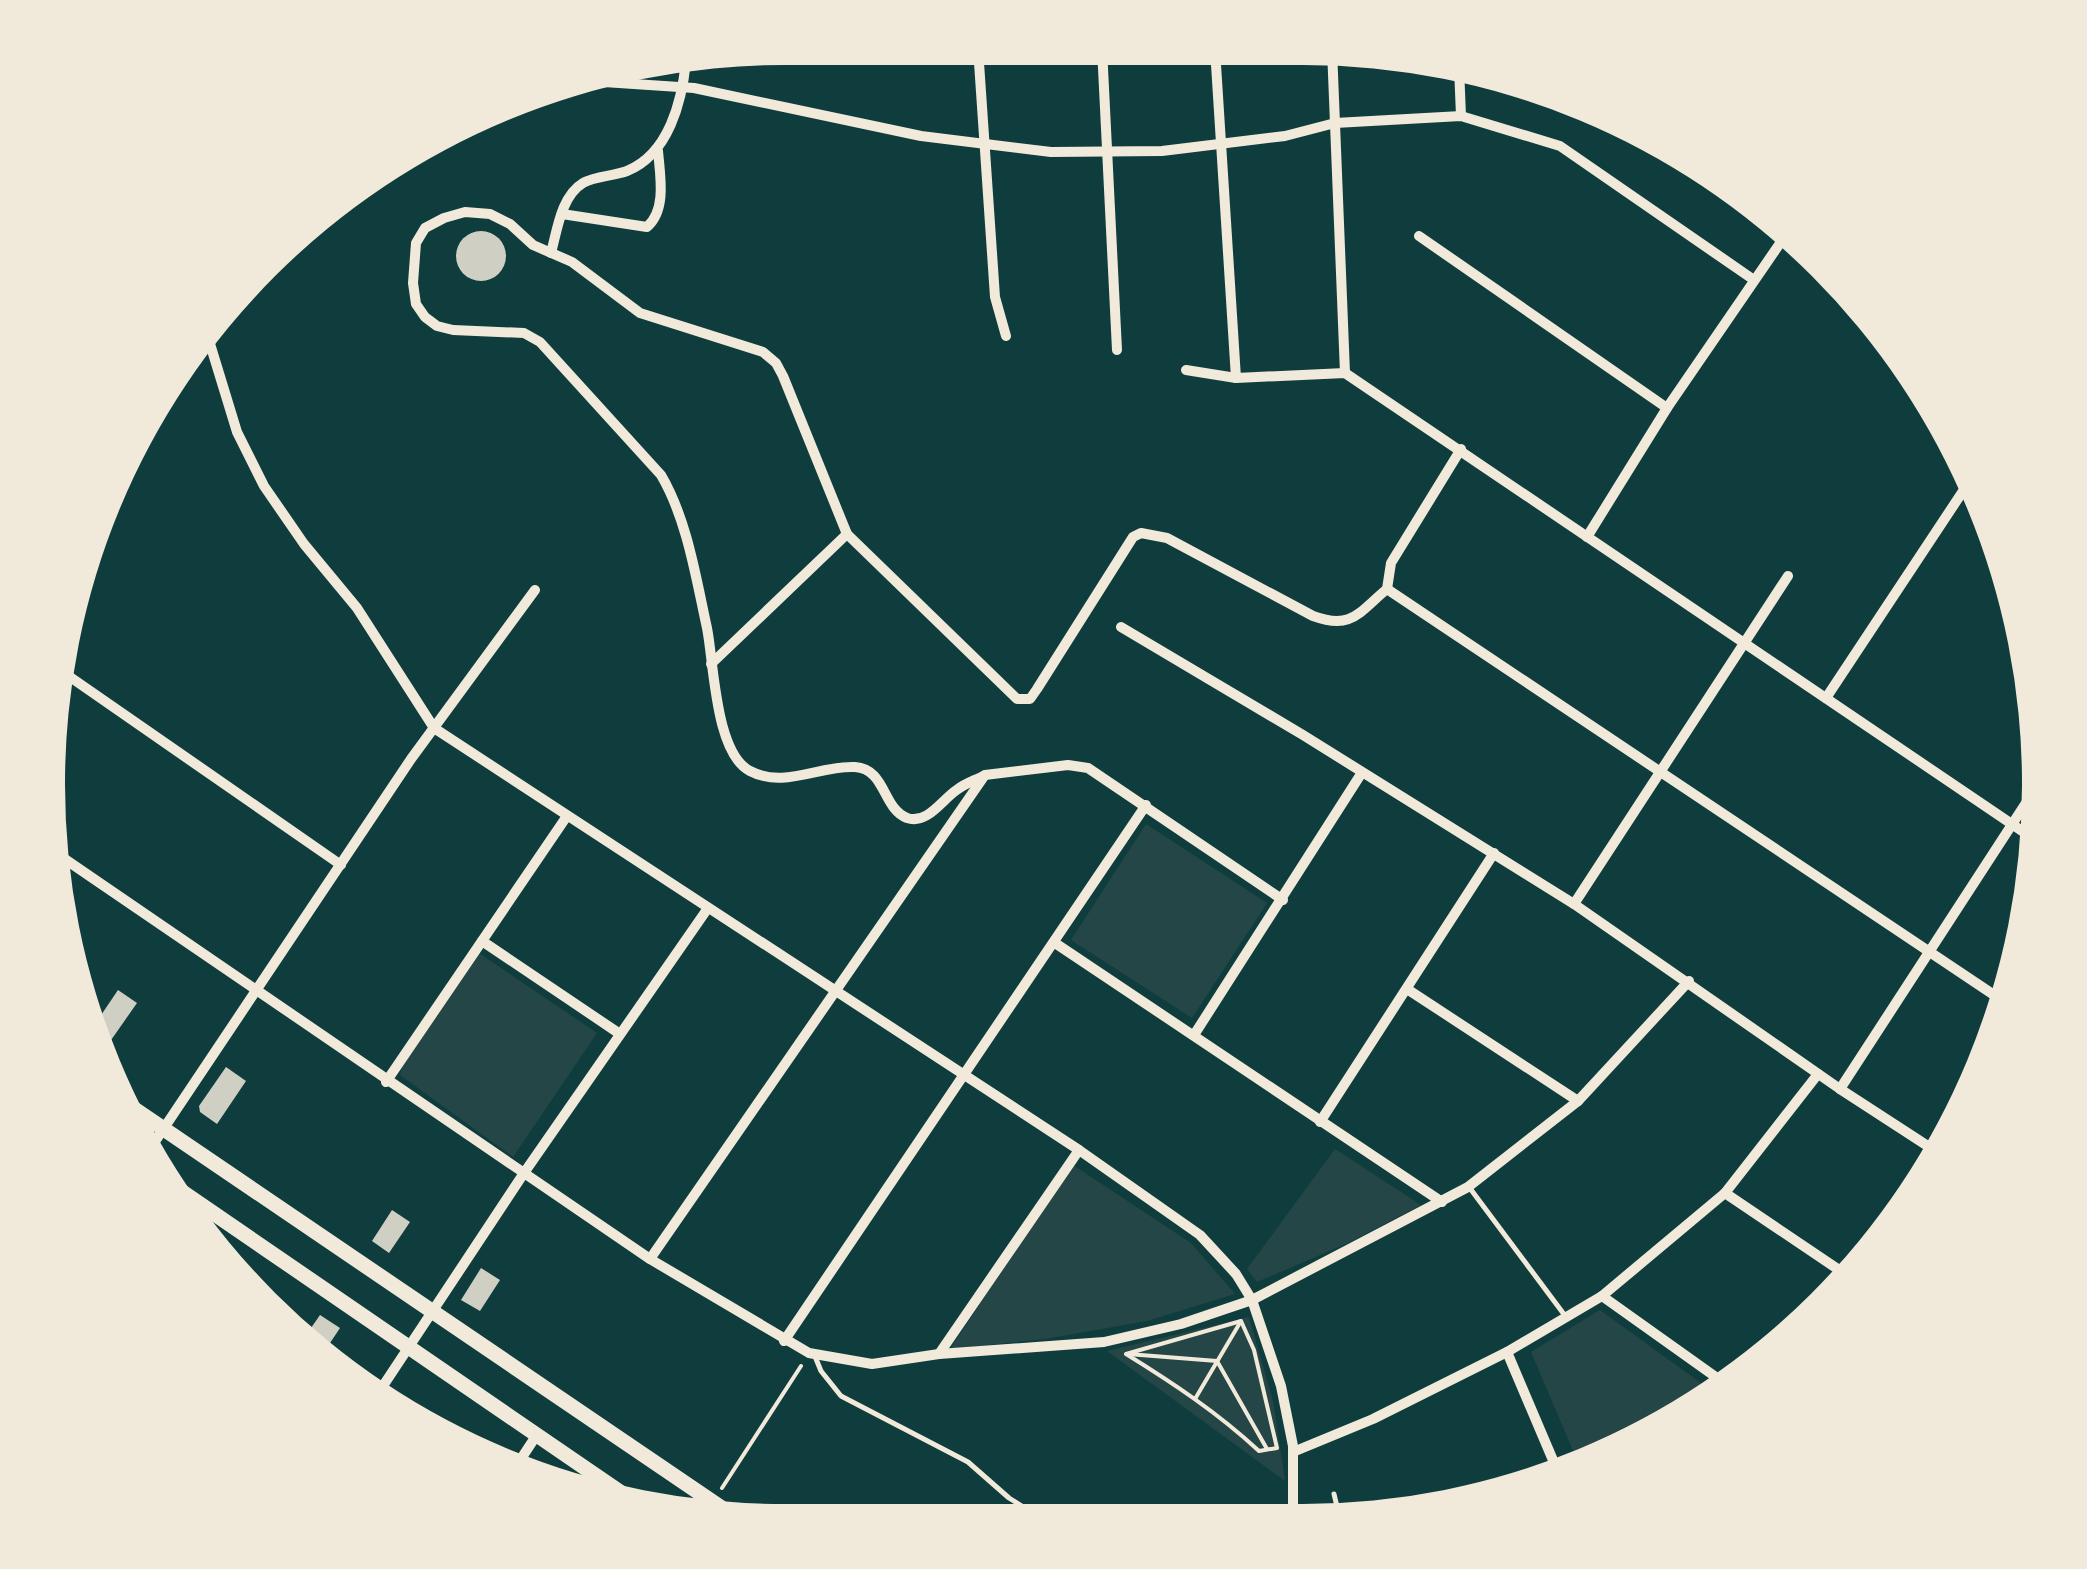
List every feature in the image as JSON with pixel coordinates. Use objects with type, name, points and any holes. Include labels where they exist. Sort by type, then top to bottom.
[{"type":"main road","points":[[147,1117],[711,1500]]},
{"type":"main road","points":[[201,1205],[601,1480]]},
{"type":"street","points":[[979,65],[995,297],[1006,336]]},
{"type":"street","points":[[1103,65],[1117,350]]},
{"type":"street","points":[[1215,65],[1236,378]]},
{"type":"street","points":[[1333,66],[1346,373]]},
{"type":"street","points":[[562,214],[648,227],[656,220],[662,190],[658,151],[683,88],[685,72]]},
{"type":"street","points":[[1460,83],[1462,116]]},
{"type":"street","points":[[625,84],[683,88],[921,136],[1051,152],[1162,151],[1285,136],[1335,124],[1462,116],[1560,146],[1754,280]]},
{"type":"street","points":[[551,253],[568,200],[582,184],[630,170],[658,151]]},
{"type":"street","points":[[1283,900],[1088,768],[1068,765],[985,775],[957,789],[922,818],[908,818],[894,808],[881,782],[864,768],[842,766],[796,777],[772,778],[747,770],[731,751],[680,518],[661,474],[540,342],[524,333],[484,334],[437,326],[425,317],[416,304],[413,283],[416,244],[425,228],[444,218],[465,212],[490,214],[510,224],[532,244],[572,262],[640,313],[763,352],[776,363],[847,534],[1017,699],[1030,698],[1037,689],[1132,537],[1141,532],[1167,538],[1313,616],[1335,624],[1350,620],[1387,590],[1391,563],[1461,449]]},
{"type":"street","points":[[1419,236],[1667,408]]},
{"type":"street","points":[[1588,536],[1667,408],[1778,245]]},
{"type":"street","points":[[212,349],[237,432],[264,486],[304,544],[357,608],[434,728],[1080,1150],[1200,1235],[1236,1274],[1252,1300],[1281,1386],[1293,1452],[1294,1504]]},
{"type":"street","points":[[1186,370],[1236,378],[1346,373],[2020,829]]},
{"type":"street","points":[[1826,698],[1961,495]]},
{"type":"street","points":[[711,664],[847,534]]},
{"type":"street","points":[[1574,904],[1788,576]]},
{"type":"street","points":[[157,1137],[434,728],[535,590]]},
{"type":"street","points":[[1387,590],[1991,993]]},
{"type":"street","points":[[1122,627],[1574,904],[1840,1090],[1926,1144]]},
{"type":"street","points":[[73,679],[340,865]]},
{"type":"street","points":[[1194,1035],[1361,774]]},
{"type":"street","points":[[650,1258],[985,775]]},
{"type":"street","points":[[784,1341],[1146,805]]},
{"type":"street","points":[[1840,1090],[2021,808]]},
{"type":"street","points":[[386,1082],[567,816]]},
{"type":"street","points":[[1320,1122],[1494,853]]},
{"type":"street","points":[[70,863],[386,1082],[650,1258],[811,1354],[872,1364],[939,1354],[1104,1342],[1181,1324],[1252,1300],[1468,1187],[1578,1101],[1689,981]]},
{"type":"street","points":[[385,1383],[524,1173],[708,908]]},
{"type":"street","points":[[482,941],[620,1034]]},
{"type":"street","points":[[1055,942],[1442,1202]]},
{"type":"street","points":[[1408,989],[1578,1101]]},
{"type":"street","points":[[1293,1452],[1373,1419],[1507,1352],[1602,1296],[1725,1193],[1818,1074]]},
{"type":"street","points":[[939,1354],[1080,1150]]},
{"type":"street","points":[[1725,1193],[1835,1267]]},
{"type":"street","points":[[1602,1296],[1713,1375]]},
{"type":"street","points":[[1507,1352],[1552,1459]]},
{"type":"street","points":[[524,1455],[536,1436]]},
{"type":"lane","points":[[1468,1187],[1566,1317]]},
{"type":"lane","points":[[811,1354],[841,1396],[968,1462],[1019,1504]]},
{"type":"lane","points":[[1334,1494],[1336,1503]]},
{"type":"path","points":[[1126,1354],[1241,1321]]},
{"type":"path","points":[[1126,1354],[1232,1426],[1258,1451],[1277,1448],[1254,1350],[1241,1321]]},
{"type":"path","points":[[1195,1399],[1241,1321]]},
{"type":"path","points":[[715,1500],[811,1354]]},
{"type":"path","points":[[1126,1354],[1217,1361]]},
{"type":"path","points":[[1217,1361],[1267,1450]]},
{"type":"shaded area","points":[[1146,824],[1267,903],[1192,1018],[1071,940]]},
{"type":"shaded area","points":[[479,953],[597,1033],[513,1157],[400,1075],[403,1064]]},
{"type":"shaded area","points":[[1335,1149],[1421,1205],[1348,1243],[1257,1282],[1247,1269]]},
{"type":"shaded area","points":[[1073,1165],[1191,1243],[1235,1294],[1147,1321],[1045,1339],[950,1349]]},
{"type":"shaded area","points":[[1600,1310],[1701,1383],[1621,1430],[1573,1451],[1531,1352]]},
{"type":"shaded area","points":[[1249,1317],[1273,1401],[1285,1481],[1107,1351]]},
{"type":"building","points":[[481,231],[499,238],[506,256],[499,274],[481,281],[463,274],[456,256],[463,238]]},
{"type":"building","points":[[118,990],[137,1003],[112,1039],[102,1013]]},
{"type":"building","points":[[226,1067],[246,1081],[217,1124],[200,1112],[199,1106]]},
{"type":"building","points":[[392,1210],[410,1222],[389,1253],[372,1241]]},
{"type":"building","points":[[481,1268],[500,1280],[480,1311],[461,1300]]},
{"type":"building","points":[[320,1315],[340,1328],[331,1342],[312,1327]]}]
